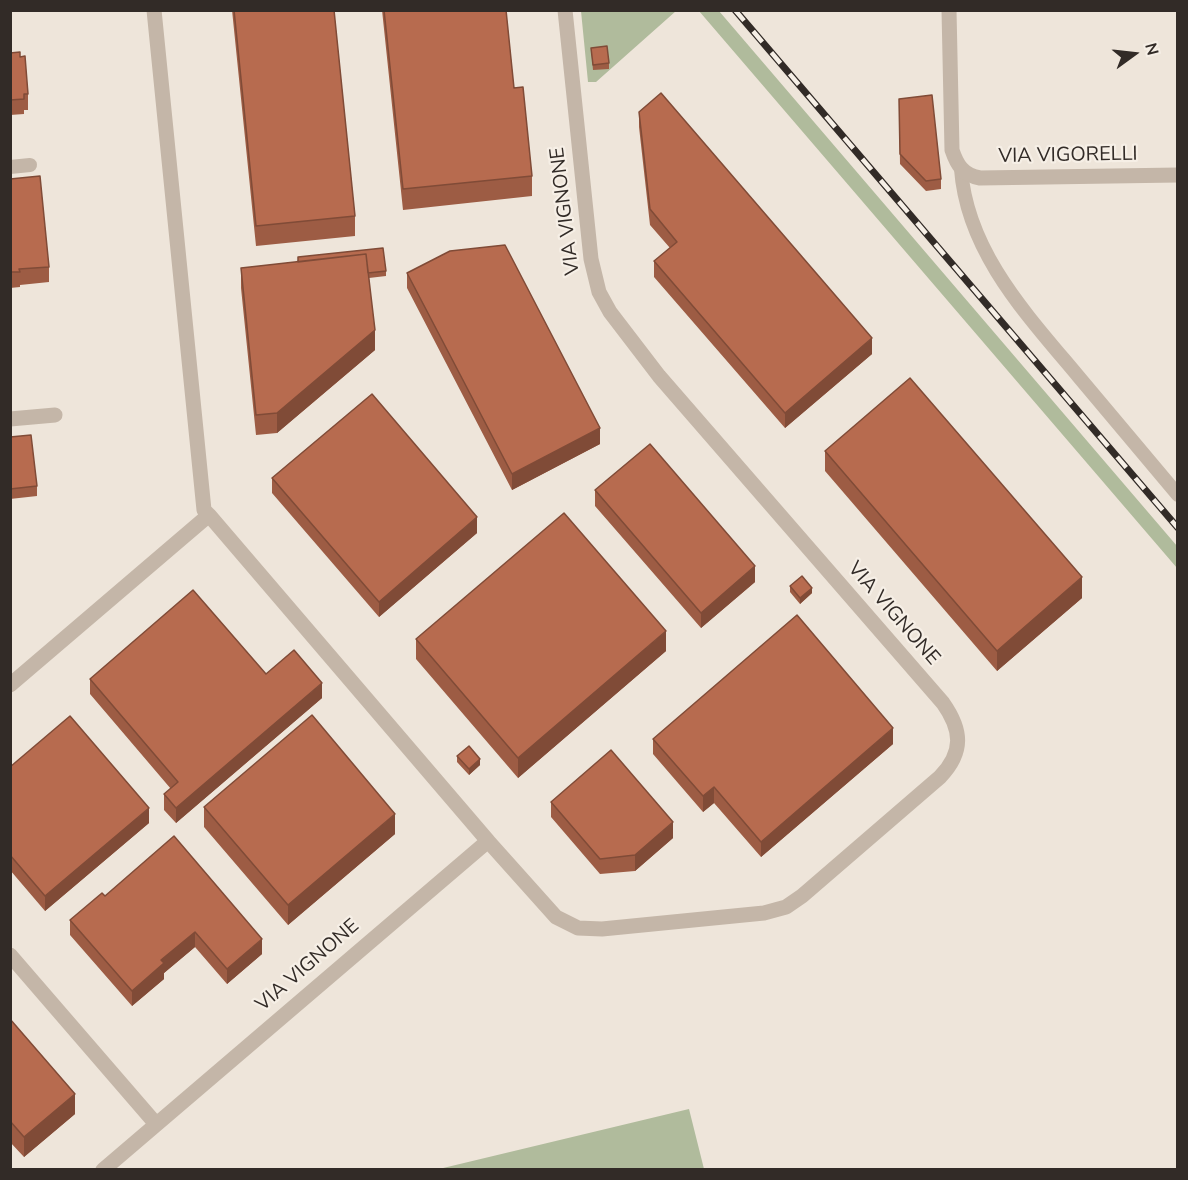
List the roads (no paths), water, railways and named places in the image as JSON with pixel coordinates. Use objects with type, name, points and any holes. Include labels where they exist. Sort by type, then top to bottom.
[{"type":"street","name":"VIA VIGNONE","points":[[154,10],[204,510],[556,917],[578,928],[602,929],[764,913],[786,907],[811,889],[940,777],[948,768],[957,746],[958,734],[955,723],[943,704],[658,376],[604,303],[595,281],[591,259],[565,10]]},
{"type":"street","points":[[949,10],[951,140],[955,159],[961,169]]},
{"type":"street","name":"VIA VIGORELLI","points":[[961,169],[966,174],[980,178],[1178,175]]},
{"type":"street","points":[[10,419],[55,415]]},
{"type":"street","points":[[10,686],[209,515]]},
{"type":"street","name":"VIA VIGNONE","points":[[103,1170],[488,841]]},
{"type":"street","points":[[10,955],[156,1124]]},
{"type":"street","name":"VIA VIGNONE","points":[[108,1170],[127,1149]]},
{"type":"lane","points":[[10,167],[30,165]]},
{"type":"lane","points":[[961,169],[963,194],[970,218],[990,261],[1008,289],[1041,332],[1178,495]]},
{"type":"railway","points":[[735,10],[1178,528]]}]
